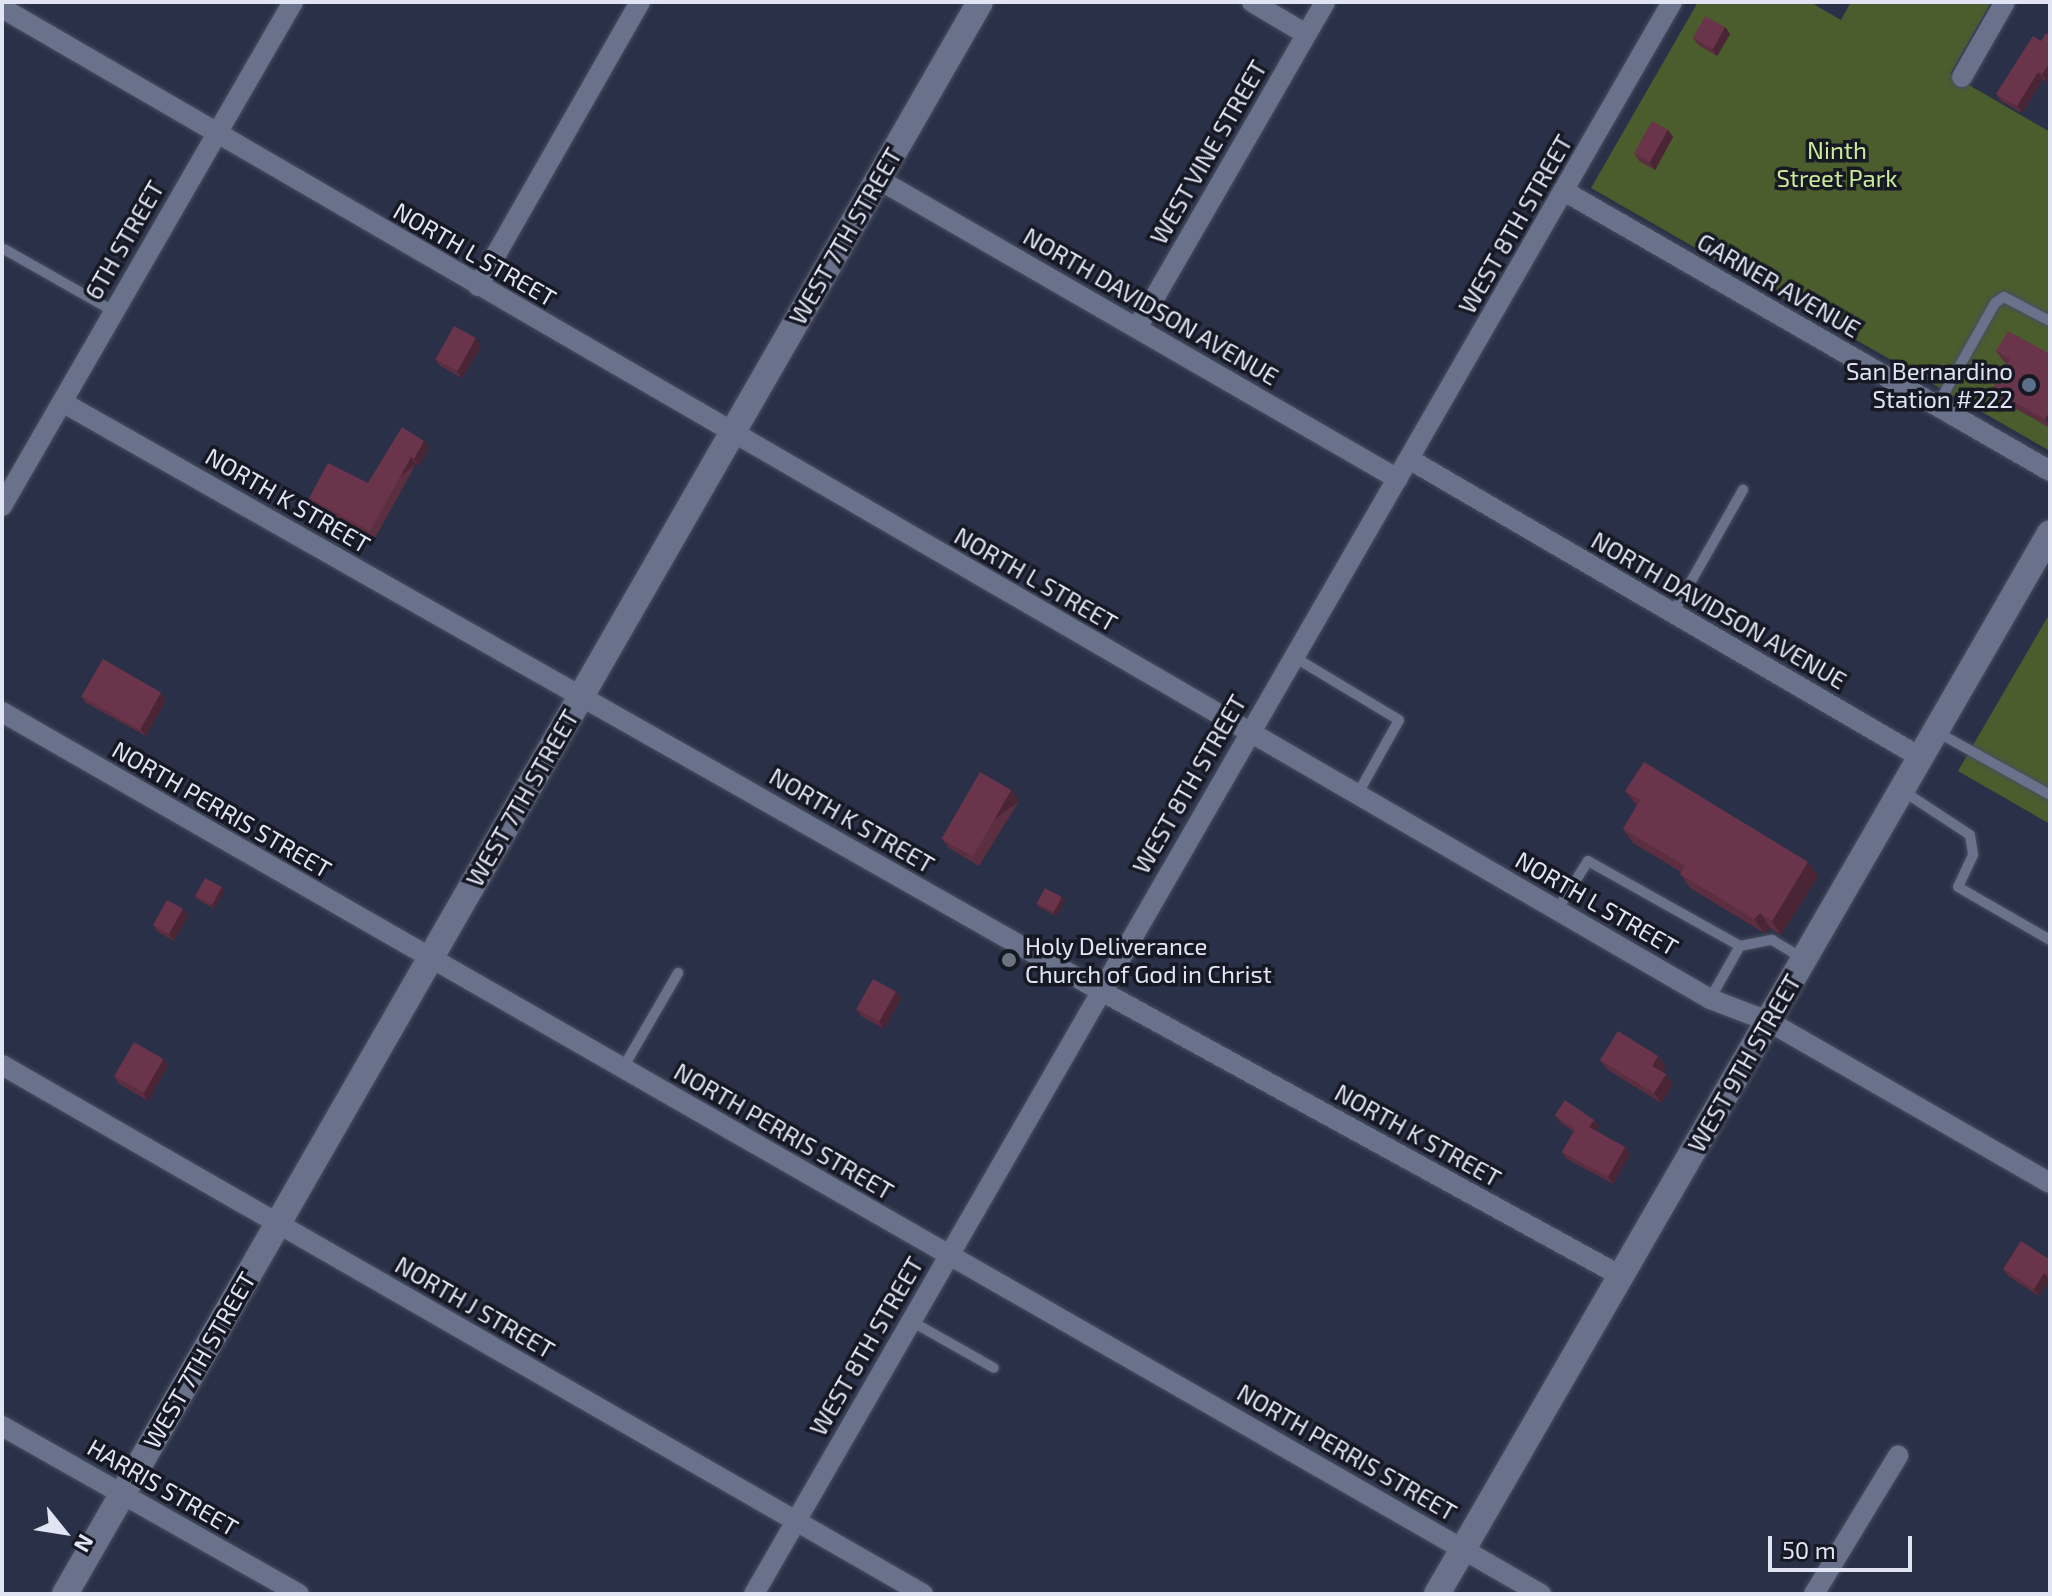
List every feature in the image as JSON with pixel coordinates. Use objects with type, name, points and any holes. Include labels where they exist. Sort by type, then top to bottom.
[{"type":"street","name":"6TH STREET","points":[[2,506],[293,2]]},
{"type":"street","points":[[478,286],[640,2]]},
{"type":"street","name":"WEST 7TH STREET","points":[[65,1594],[980,2]]},
{"type":"street","points":[[1252,2],[1306,34]]},
{"type":"street","name":"WEST VINE STREET","points":[[1137,328],[1325,2]]},
{"type":"street","name":"WEST 8TH STREET","points":[[756,1593],[1672,2]]},
{"type":"street","points":[[1962,77],[2005,2]]},
{"type":"street","name":"NORTH L STREET","points":[[2,8],[1710,999],[1768,1021],[2050,1183]]},
{"type":"street","name":"NORTH DAVIDSON AVENUE","points":[[878,179],[1398,479]]},
{"type":"street","name":"GARNER AVENUE","points":[[1564,191],[2050,471]]},
{"type":"street","name":"NORTH K STREET","points":[[62,402],[1100,991],[1621,1276]]},
{"type":"street","name":"NORTH DAVIDSON AVENUE","points":[[1409,459],[1920,757]]},
{"type":"street","name":"WEST 9TH STREET","points":[[1437,1594],[2050,533]]},
{"type":"street","name":"NORTH PERRIS STREET","points":[[2,712],[1541,1594]]},
{"type":"street","name":"NORTH J STREET","points":[[2,1065],[797,1519],[922,1594]]},
{"type":"street","name":"HARRIS STREET","points":[[2,1426],[299,1594]]},
{"type":"street","points":[[1814,1594],[1898,1456]]},
{"type":"lane","points":[[4,249],[113,311]]},
{"type":"lane","points":[[1937,406],[1995,303],[2004,297],[2050,321]]},
{"type":"lane","points":[[1673,613],[1743,490]]},
{"type":"lane","points":[[1294,657],[1399,720],[1357,795]]},
{"type":"lane","points":[[1935,731],[2050,795]]},
{"type":"lane","points":[[1901,790],[1970,835],[1973,855],[1958,887],[2050,940]]},
{"type":"lane","points":[[1557,910],[1588,861],[1740,946],[1772,940],[1804,959]]},
{"type":"lane","points":[[1710,999],[1740,946]]},
{"type":"lane","points":[[622,1069],[678,973]]},
{"type":"lane","points":[[911,1321],[994,1368]]},
{"type":"green space","name":"Ninth Street Park","points":[[1698,2],[1810,2],[1841,20],[1851,2],[1991,2],[1950,74],[2050,132],[2050,451],[1591,188]]},
{"type":"green space","points":[[2050,613],[2050,824],[1958,771]]},
{"type":"building","points":[[1705,16],[1725,27],[1713,49],[1693,38]]},
{"type":"building","points":[[2046,33],[2050,35],[2050,63],[2042,74],[2038,72],[2017,106],[1996,94],[2033,36],[2041,41]]},
{"type":"building","points":[[1652,121],[1668,130],[1650,162],[1634,153]]},
{"type":"building","points":[[454,326],[476,338],[457,371],[436,359]]},
{"type":"building","name":"San Bernardino Station #222","points":[[2008,331],[2050,354],[2050,411],[2045,419],[1992,390],[2010,359],[1996,351]]},
{"type":"building","points":[[402,427],[424,441],[414,459],[411,457],[370,531],[309,498],[328,463],[368,483]]},
{"type":"building","points":[[103,659],[161,692],[140,730],[82,696]]},
{"type":"building","points":[[1644,762],[1808,862],[1772,921],[1760,913],[1754,919],[1680,874],[1685,866],[1623,829],[1640,800],[1625,791]]},
{"type":"building","points":[[980,772],[1011,790],[973,857],[942,839]]},
{"type":"building","points":[[205,878],[222,887],[212,905],[196,896]]},
{"type":"building","points":[[1045,888],[1062,897],[1054,912],[1037,903]]},
{"type":"building","points":[[167,900],[183,909],[169,934],[153,925]]},
{"type":"building","points":[[873,979],[896,992],[879,1021],[857,1009]]},
{"type":"building","points":[[1618,1031],[1658,1056],[1652,1066],[1666,1074],[1654,1093],[1600,1060]]},
{"type":"building","points":[[134,1042],[163,1059],[144,1093],[115,1076]]},
{"type":"building","points":[[1565,1100],[1594,1120],[1589,1127],[1625,1147],[1608,1177],[1562,1152],[1575,1129],[1555,1115]]},
{"type":"building","points":[[2021,1241],[2050,1260],[2050,1277],[2044,1273],[2034,1289],[2003,1269]]},
{"type":"place","name":"San Bernardino Station #222","points":[[2029,385]]},
{"type":"place","name":"Holy Deliverance Church of God in Christ","points":[[1009,960]]}]
